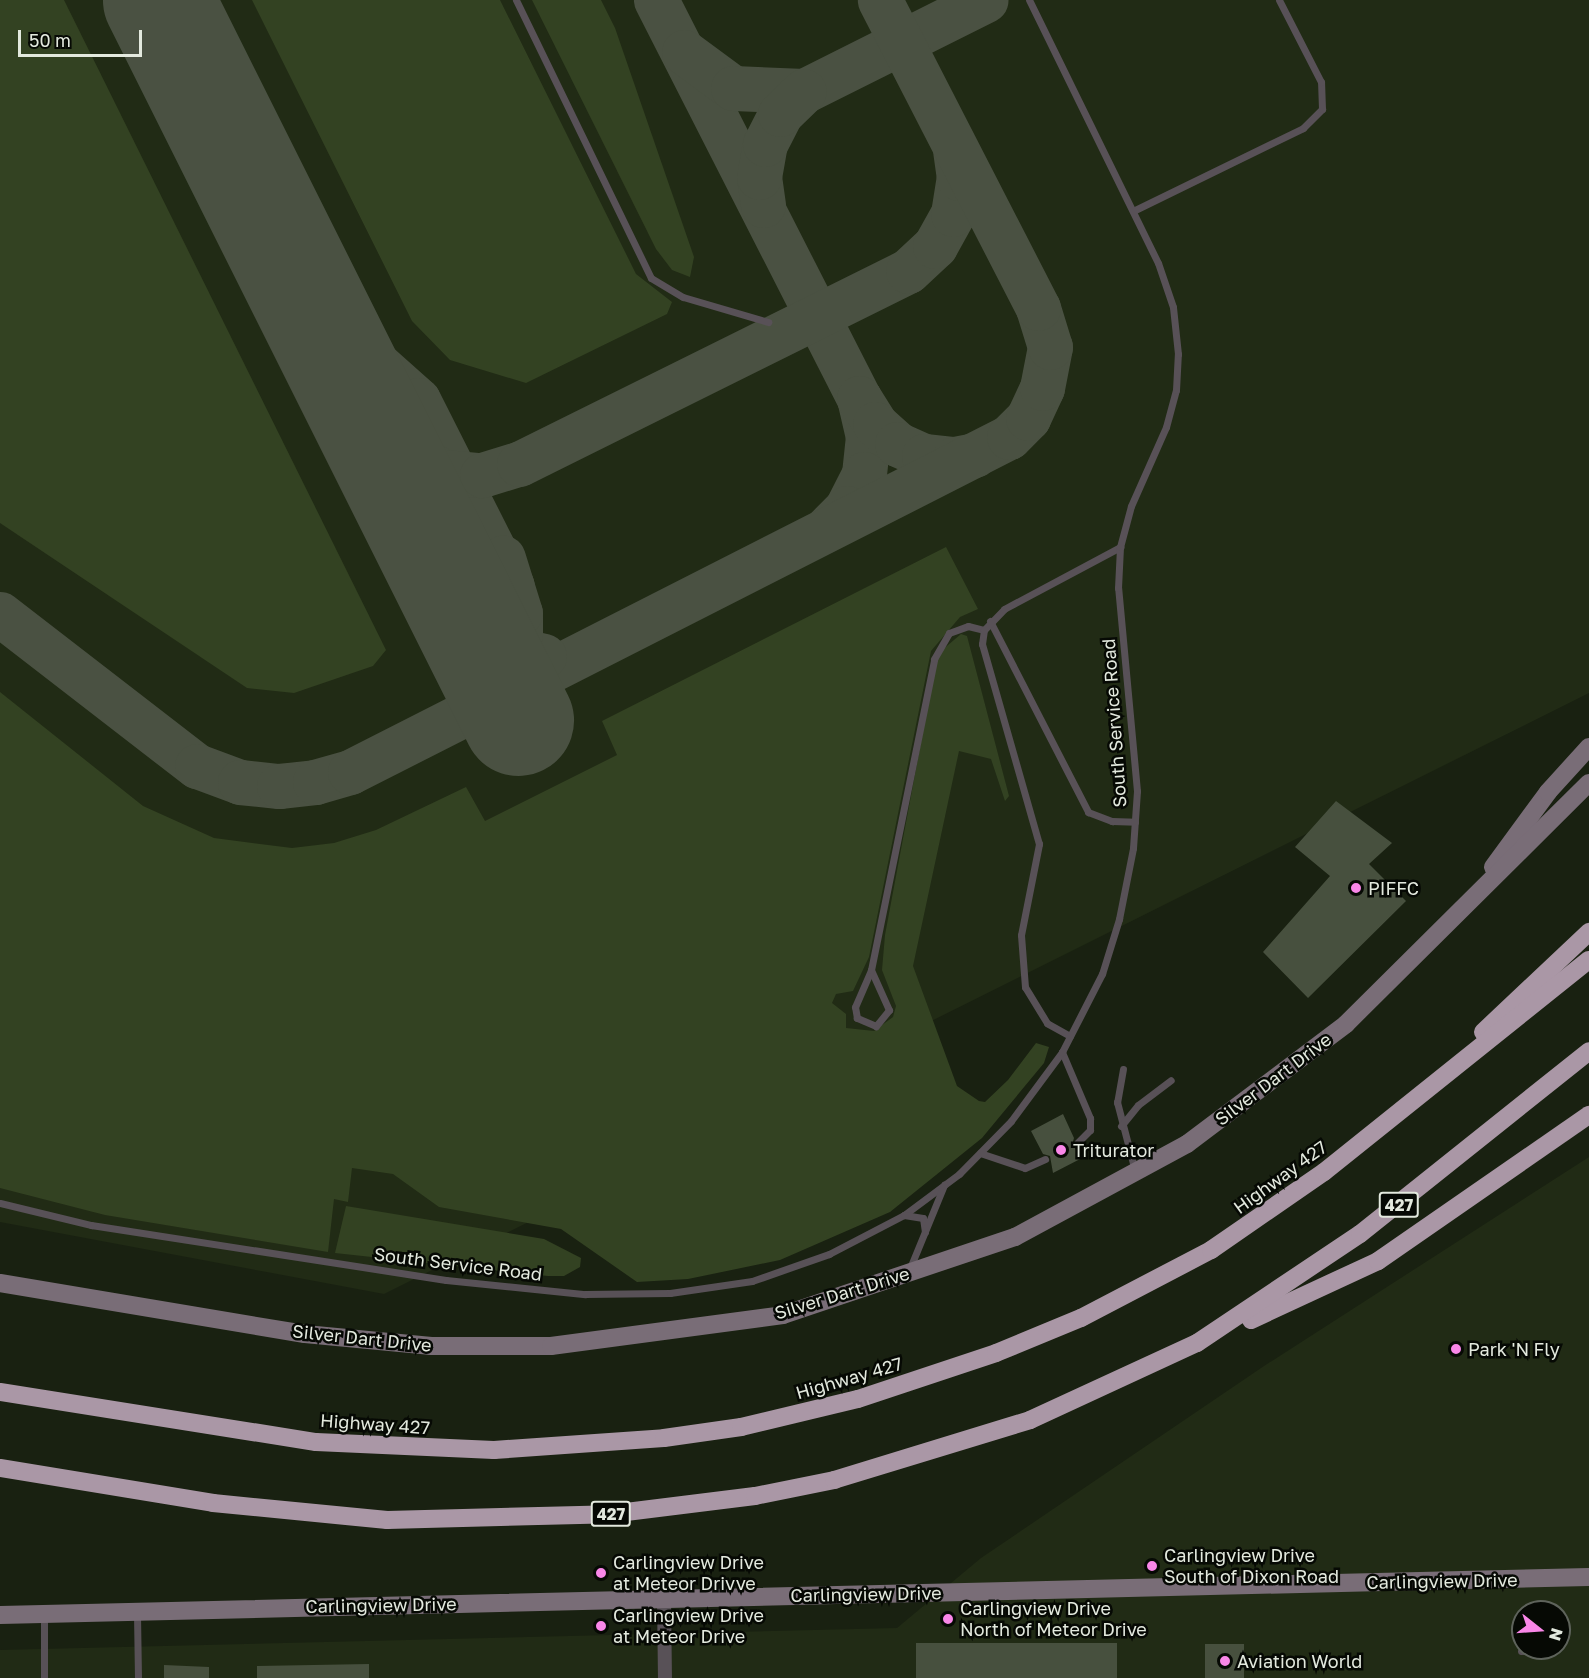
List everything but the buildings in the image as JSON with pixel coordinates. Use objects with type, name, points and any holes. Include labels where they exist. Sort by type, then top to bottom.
[{"type":"highway","points":[[1383,1127],[1589,932]]},
{"type":"highway","name":"Highway 427","points":[[0,1392],[208,1427],[397,1449],[584,1446],[741,1426],[906,1384],[1081,1318],[1262,1218],[1383,1127],[1589,960]]},
{"type":"highway","name":"427","points":[[0,1468],[213,1503],[387,1520],[539,1519],[676,1508],[834,1480],[932,1453],[1030,1420],[1197,1343],[1360,1234],[1589,1051]]},
{"type":"highway","points":[[1197,1343],[1378,1261],[1589,1115]]},
{"type":"street","name":"Silver Dart Drive","points":[[1464,906],[1548,792],[1589,747]]},
{"type":"street","name":"Silver Dart Drive","points":[[0,1283],[305,1334],[431,1346],[551,1346],[783,1315],[1015,1237],[1187,1144],[1346,1024],[1589,783]]},
{"type":"street","name":"Carlingview Drive","points":[[0,1615],[1589,1577]]},
{"type":"street","points":[[664,1598],[665,1678]]},
{"type":"lane","points":[[516,0],[651,278],[683,297],[768,322]]},
{"type":"lane","name":"South Service Road","points":[[0,1203],[91,1225],[293,1259],[585,1294],[670,1293],[752,1281],[829,1254],[904,1215],[944,1185],[1011,1121],[1062,1052],[1102,974],[1119,919],[1135,822],[1137,791],[1118,588],[1120,547],[1131,506],[1166,427],[1176,390],[1178,354],[1173,307],[1135,210],[1029,0]]},
{"type":"lane","points":[[1135,210],[1303,128],[1322,109],[1321,82],[1279,0]]},
{"type":"lane","points":[[1070,1036],[1047,1023],[1024,987],[1021,935],[1039,844],[988,669],[984,630],[990,621],[1120,547]]},
{"type":"lane","points":[[990,621],[1088,812],[1112,821],[1135,822]]},
{"type":"lane","points":[[871,970],[889,1010],[876,1026],[862,1023],[855,1013],[871,970],[934,659],[949,633],[958,628],[984,630]]},
{"type":"lane","points":[[1062,1052],[1090,1118],[1090,1130],[1077,1143]]},
{"type":"lane","points":[[1123,1069],[1117,1102],[1121,1126],[1135,1172]]},
{"type":"lane","points":[[1121,1126],[1138,1105],[1171,1080]]},
{"type":"lane","points":[[980,1153],[1025,1168],[1045,1159]]},
{"type":"lane","name":"South Service Road","points":[[908,1273],[924,1240],[944,1185]]},
{"type":"lane","points":[[904,1215],[923,1218],[924,1240]]},
{"type":"lane","points":[[136,1611],[138,1678]]},
{"type":"lane","points":[[44,1613],[44,1678]]},
{"type":"shaded area","points":[[0,0],[1589,0],[1589,693],[384,1294],[0,1222]]},
{"type":"shaded area","points":[[0,0],[64,0],[386,650],[373,666],[294,693],[247,688],[0,523]]},
{"type":"shaded area","points":[[252,0],[500,0],[636,274],[672,302],[667,314],[526,383],[450,360],[412,321]]},
{"type":"shaded area","points":[[532,0],[601,0],[615,28],[694,257],[690,277],[672,270],[656,249]]},
{"type":"shaded area","points":[[946,547],[978,609],[960,617],[931,651],[869,957],[853,991],[836,994],[832,1003],[846,1014],[846,1028],[874,1031],[893,1017],[896,1006],[882,970],[885,935],[936,662],[941,651],[961,634],[967,636],[1009,796],[1005,801],[991,759],[959,751],[913,966],[957,1086],[979,1101],[985,1102],[1008,1080],[1036,1043],[1049,1047],[1044,1063],[982,1138],[890,1212],[780,1260],[688,1279],[637,1282],[561,1229],[439,1207],[393,1174],[352,1168],[348,1202],[334,1199],[328,1252],[105,1215],[0,1188],[0,692],[143,806],[214,838],[292,848],[334,843],[376,830],[466,787],[485,821],[617,755],[602,721]]},
{"type":"shaded area","points":[[1589,1157],[1589,1678],[0,1678],[0,1650],[897,1628],[981,1558],[1264,1366]]},
{"type":"shaded area","points":[[346,1206],[544,1239],[581,1258],[580,1267],[564,1276],[548,1276],[335,1253]]},
{"type":"taxiway","points":[[656,0],[859,398],[868,436],[864,474],[847,508],[827,528]]},
{"type":"taxiway","points":[[0,614],[197,766],[240,782],[279,786],[315,782],[350,772],[1009,437],[1028,418],[1042,388],[1050,347],[1038,308],[880,0]]},
{"type":"taxiway","points":[[684,52],[733,88],[804,91],[986,0]]},
{"type":"taxiway","points":[[763,205],[759,177],[765,144],[780,114],[804,91]]},
{"type":"taxiway","points":[[360,407],[391,444],[444,472],[482,475],[519,464],[908,271],[935,246],[953,214],[959,178],[955,151]]},
{"type":"taxiway","points":[[308,302],[418,400],[512,586]]},
{"type":"taxiway","points":[[859,398],[875,424],[897,444],[924,456],[954,459],[975,455]]},
{"type":"taxiway","points":[[479,705],[508,671],[520,635],[520,613],[503,558]]},
{"type":"taxiway","points":[[467,619],[504,647],[544,656]]},
{"type":"runway","points":[[158,0],[518,720]]},
{"type":"place","name":"PIFFC","points":[[1356,888]]},
{"type":"place","name":"Triturator","points":[[1061,1150]]},
{"type":"place","name":"Park 'N Fly","points":[[1456,1349]]},
{"type":"place","name":"Carlingview Drive South of Dixon Road","points":[[1152,1566]]},
{"type":"place","name":"Carlingview Drive at Meteor Drivve","points":[[601,1573]]},
{"type":"place","name":"Carlingview Drive North of Meteor Drive","points":[[948,1619]]},
{"type":"place","name":"Carlingview Drive at Meteor Drive","points":[[601,1626]]},
{"type":"place","name":"Aviation World","points":[[1225,1661]]}]
